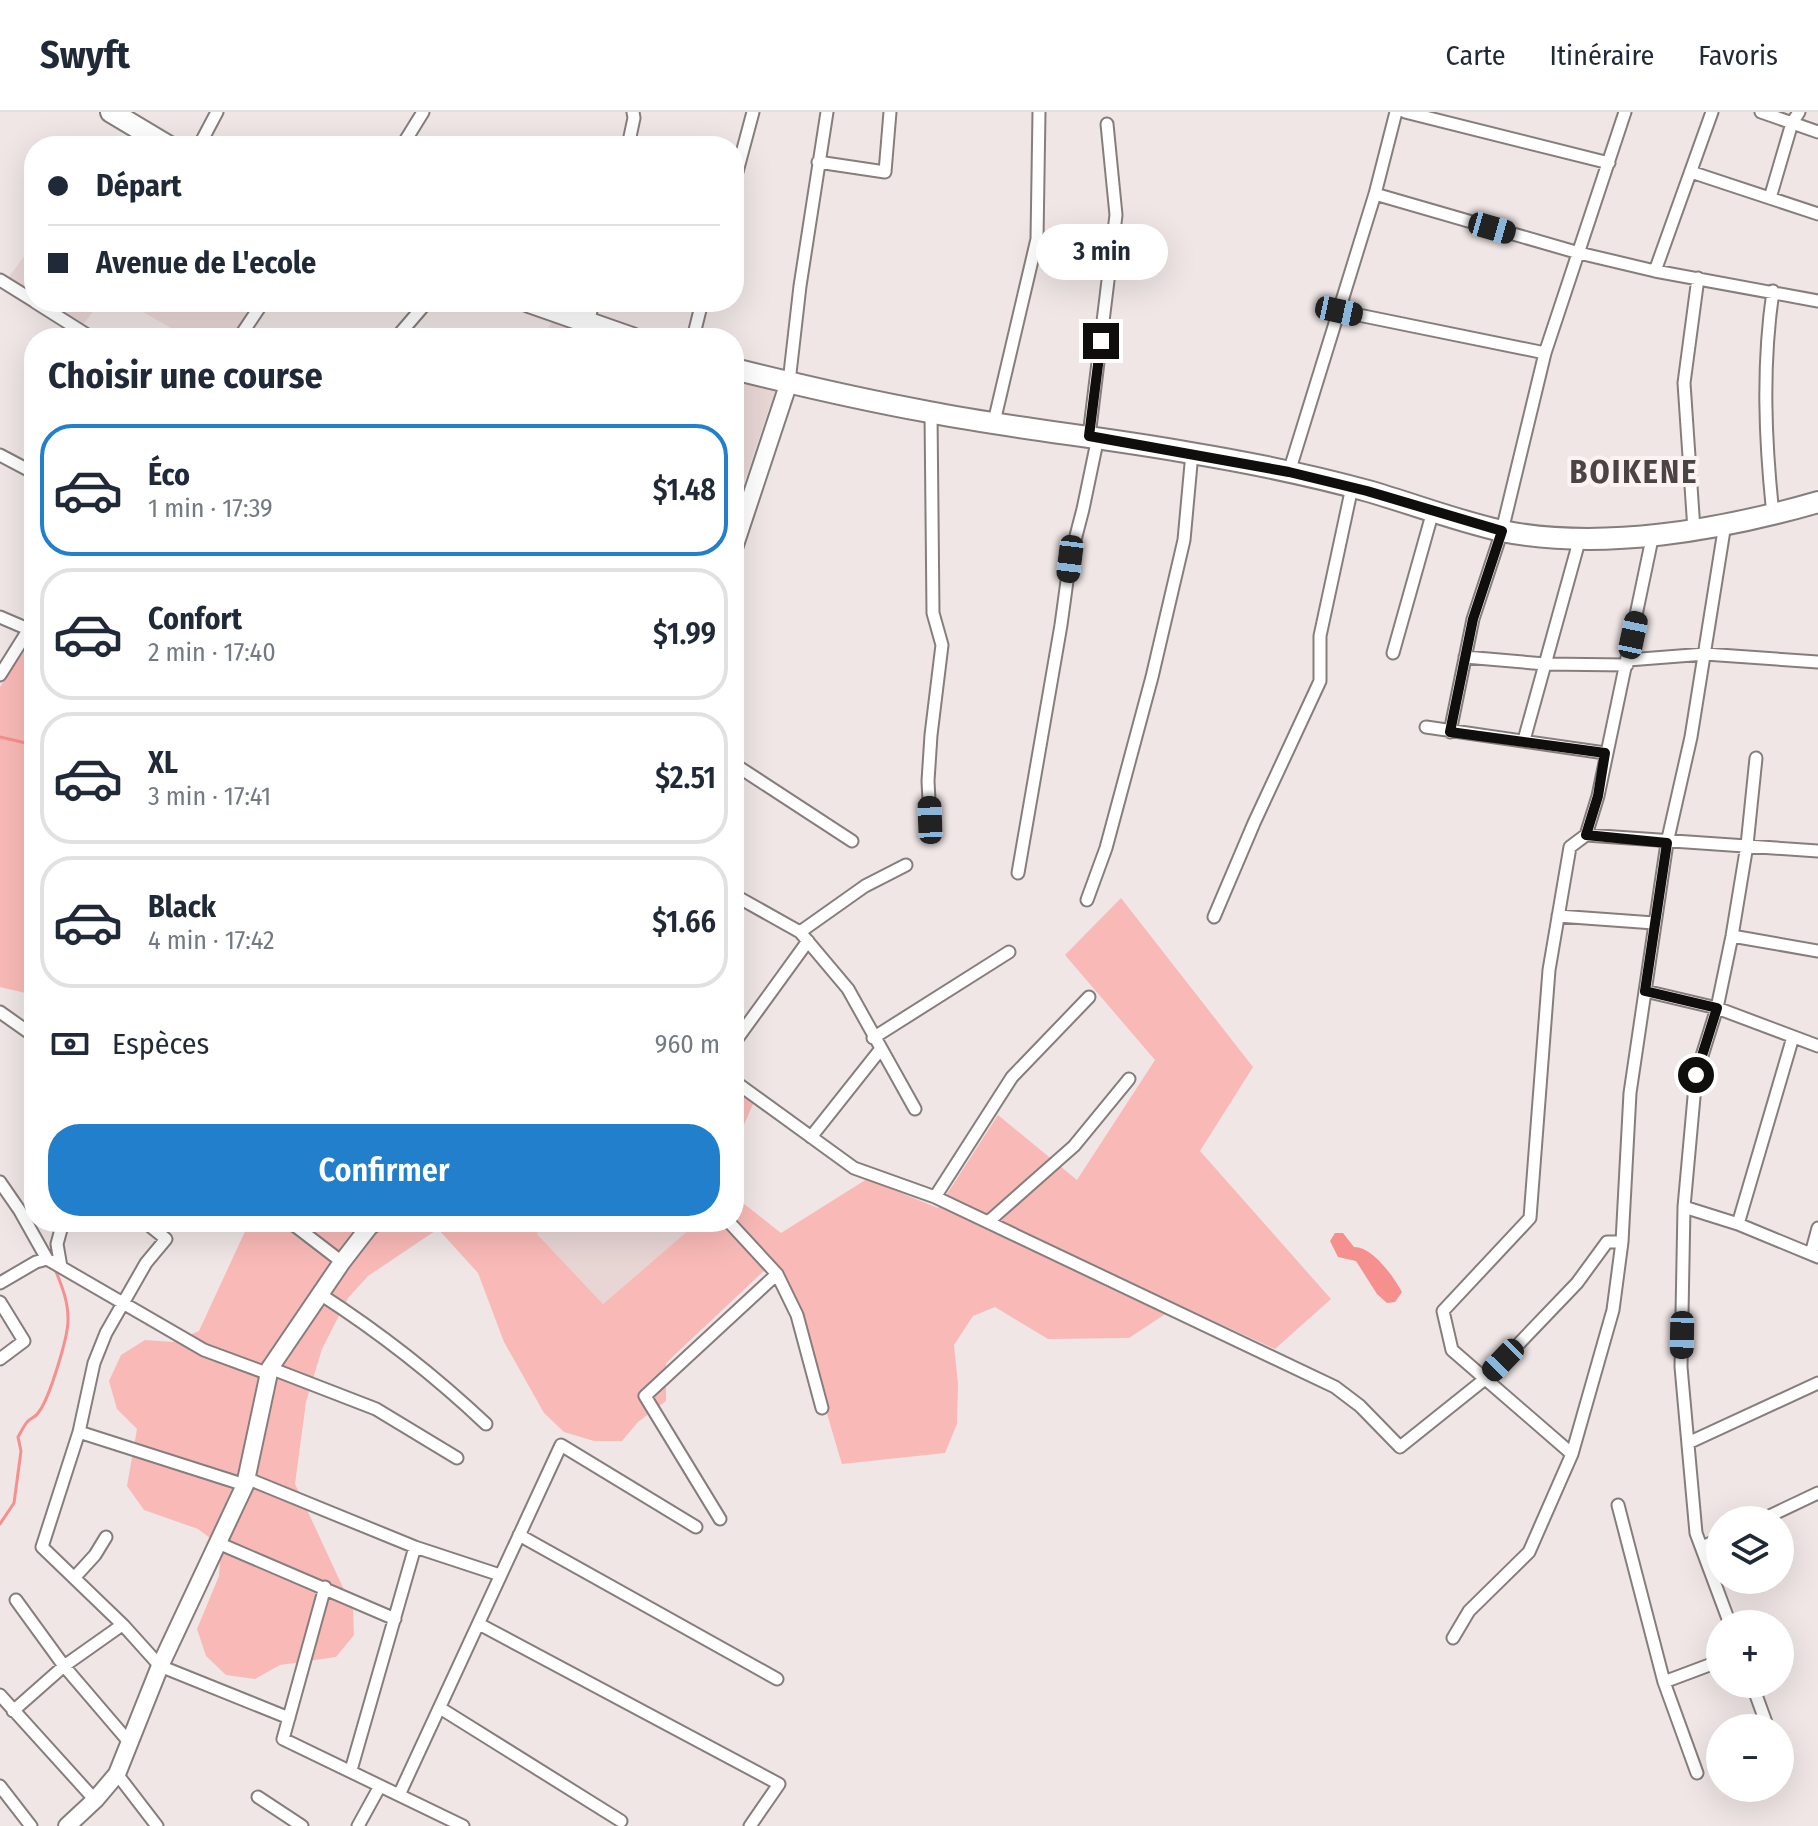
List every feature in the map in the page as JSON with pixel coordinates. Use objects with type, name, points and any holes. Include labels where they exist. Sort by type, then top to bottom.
[{"type":"highway","points":[[111,112],[151,136]]},
{"type":"highway","points":[[556,312],[601,328]]},
{"type":"highway","points":[[744,371],[931,413],[1192,453],[1289,472],[1502,531],[1613,538],[1694,530],[1773,515],[1818,502]]},
{"type":"street","points":[[204,136],[217,112]]},
{"type":"street","points":[[408,136],[423,112]]},
{"type":"street","points":[[630,136],[633,112]]},
{"type":"street","points":[[744,146],[753,112]]},
{"type":"street","points":[[744,518],[789,382],[827,112]]},
{"type":"street","points":[[818,162],[885,172],[890,112]]},
{"type":"street","points":[[994,422],[1037,239],[1039,112]]},
{"type":"street","points":[[1289,472],[1375,194],[1396,112]]},
{"type":"street","points":[[1405,112],[1609,163]]},
{"type":"street","points":[[1450,732],[1473,619],[1502,531],[1545,353],[1625,112]]},
{"type":"street","points":[[1655,271],[1712,112]]},
{"type":"street","points":[[1761,112],[1795,117],[1818,132]]},
{"type":"street","points":[[1770,198],[1795,117]]},
{"type":"street","points":[[1018,873],[1070,559],[1083,509],[1094,437],[1116,215],[1107,124]]},
{"type":"street","points":[[1691,172],[1818,214]]},
{"type":"street","points":[[1375,194],[1579,253],[1655,271],[1818,301]]},
{"type":"street","points":[[1694,530],[1684,383],[1698,278]]},
{"type":"street","points":[[0,280],[24,295]]},
{"type":"street","points":[[1773,291],[1767,336],[1766,450],[1773,515]]},
{"type":"street","points":[[1339,311],[1545,353]]},
{"type":"street","points":[[51,312],[76,328]]},
{"type":"street","points":[[405,328],[418,312]]},
{"type":"street","points":[[588,324],[591,312]]},
{"type":"street","points":[[930,820],[928,781],[931,735],[942,645],[933,613],[931,413]]},
{"type":"street","points":[[1087,900],[1106,848],[1184,540],[1192,453]]},
{"type":"street","points":[[0,455],[24,468]]},
{"type":"street","points":[[1214,917],[1320,681],[1320,636],[1352,487]]},
{"type":"street","points":[[1393,653],[1433,511]]},
{"type":"street","points":[[1453,1638],[1469,1611],[1529,1552],[1572,1454],[1613,1310],[1622,1242],[1630,1093],[1654,923],[1667,843],[1691,737],[1725,524]]},
{"type":"street","points":[[1572,1454],[1452,1350],[1443,1311],[1530,1218],[1549,970],[1570,847],[1586,835],[1598,796],[1653,534]]},
{"type":"street","points":[[1524,740],[1580,538]]},
{"type":"street","points":[[0,617],[24,623]]},
{"type":"street","points":[[0,675],[24,636]]},
{"type":"street","points":[[1465,657],[1545,664],[1627,663],[1705,654],[1818,662]]},
{"type":"street","points":[[1426,727],[1605,753]]},
{"type":"street","points":[[1725,1610],[1696,1533],[1681,1367],[1684,1207],[1696,1075],[1717,1008],[1732,936],[1747,845],[1756,758]]},
{"type":"street","points":[[744,771],[852,841]]},
{"type":"street","points":[[1586,835],[1667,843],[1818,851]]},
{"type":"street","points":[[744,1028],[804,936],[865,886],[906,865]]},
{"type":"street","points":[[744,901],[804,936],[848,989],[915,1109]]},
{"type":"street","points":[[1558,916],[1654,923]]},
{"type":"street","points":[[1732,936],[1818,951]]},
{"type":"street","points":[[873,1038],[1009,952]]},
{"type":"street","points":[[1645,991],[1717,1008],[1818,1046]]},
{"type":"street","points":[[935,1197],[1012,1077],[1089,997]]},
{"type":"street","points":[[0,1012],[24,1029]]},
{"type":"street","points":[[1738,1224],[1793,1037]]},
{"type":"street","points":[[811,1137],[880,1050]]},
{"type":"street","points":[[988,1222],[1074,1146],[1129,1079]]},
{"type":"street","points":[[744,1088],[854,1168],[935,1197],[1335,1387],[1360,1406],[1400,1447],[1485,1379],[1577,1283],[1607,1242],[1622,1242]]},
{"type":"street","points":[[0,1182],[24,1218]]},
{"type":"street","points":[[1684,1207],[1738,1224],[1814,1255],[1818,1228]]},
{"type":"street","points":[[33,1232],[54,1264]]},
{"type":"street","points":[[54,1264],[60,1232]]},
{"type":"street","points":[[157,1232],[166,1239],[146,1263],[106,1333],[94,1363],[79,1432],[42,1547],[160,1666],[289,1718]]},
{"type":"street","points":[[303,1232],[342,1262]]},
{"type":"street","points":[[67,1826],[117,1774],[160,1666],[245,1482],[270,1371],[365,1232]]},
{"type":"street","points":[[738,1232],[777,1274],[797,1315],[822,1408]]},
{"type":"street","points":[[0,1283],[36,1262],[54,1264],[204,1350],[376,1409],[457,1458]]},
{"type":"street","points":[[720,1519],[645,1396],[777,1274]]},
{"type":"street","points":[[320,1294],[381,1334],[436,1377],[486,1424]]},
{"type":"street","points":[[0,1302],[24,1341],[0,1359]]},
{"type":"street","points":[[1688,1443],[1818,1383]]},
{"type":"street","points":[[79,1432],[245,1482],[415,1547],[500,1575]]},
{"type":"street","points":[[399,1795],[561,1445],[696,1527]]},
{"type":"street","points":[[1791,1506],[1818,1493]]},
{"type":"street","points":[[1618,1505],[1664,1682],[1697,1773]]},
{"type":"street","points":[[519,1535],[777,1679]]},
{"type":"street","points":[[74,1578],[95,1555],[106,1537]]},
{"type":"street","points":[[218,1543],[395,1619]]},
{"type":"street","points":[[1702,1547],[1706,1545]]},
{"type":"street","points":[[351,1770],[415,1547]]},
{"type":"street","points":[[325,1587],[283,1739],[463,1826]]},
{"type":"street","points":[[16,1600],[64,1666],[129,1742]]},
{"type":"street","points":[[479,1624],[779,1784],[750,1826]]},
{"type":"street","points":[[13,1711],[64,1666],[122,1625]]},
{"type":"street","points":[[1664,1682],[1706,1666]]},
{"type":"street","points":[[0,1695],[95,1800]]},
{"type":"street","points":[[440,1708],[621,1821]]},
{"type":"street","points":[[117,1774],[157,1826]]},
{"type":"street","points":[[0,1786],[31,1826]]},
{"type":"street","points":[[358,1826],[380,1786]]},
{"type":"street","points":[[258,1797],[302,1826]]},
{"type":"shaded area","points":[[24,256],[24,288],[8,278]]},
{"type":"shaded area","points":[[60,312],[92,312],[82,326]]},
{"type":"shaded area","points":[[143,312],[249,312],[237,328],[171,328]]},
{"type":"shaded area","points":[[553,320],[578,328],[548,328]]},
{"type":"shaded area","points":[[744,381],[775,391],[744,482]]},
{"type":"shaded area","points":[[24,645],[24,993],[0,987],[0,687]]},
{"type":"shaded area","points":[[1121,898],[1253,1067],[1200,1151],[1331,1299],[1275,1349],[1179,1305],[1129,1338],[1048,1339],[995,1307],[973,1316],[954,1345],[958,1384],[957,1424],[945,1453],[842,1464],[802,1338],[767,1268],[666,1363],[666,1401],[638,1422],[622,1441],[594,1441],[564,1432],[544,1413],[504,1342],[478,1273],[441,1232],[538,1232],[603,1304],[686,1232],[744,1232],[744,1204],[781,1233],[867,1179],[938,1208],[998,1115],[1077,1180],[1155,1060],[1065,955]]},
{"type":"shaded area","points":[[744,1097],[753,1104],[744,1125]]},
{"type":"shaded area","points":[[245,1232],[434,1232],[368,1276],[348,1298],[322,1349],[306,1402],[295,1484],[353,1609],[354,1635],[336,1657],[280,1665],[255,1679],[226,1675],[206,1656],[197,1629],[219,1576],[221,1546],[198,1529],[144,1510],[127,1486],[137,1429],[117,1409],[109,1381],[121,1355],[145,1340],[173,1342],[199,1331]]},
{"type":"shaded area","points":[[538,1232],[686,1232],[603,1304]]},
{"type":"shaded area","points":[[1335,1233],[1343,1233],[1354,1247],[1368,1252],[1382,1264],[1402,1292],[1395,1302],[1387,1303],[1377,1294],[1356,1261],[1338,1257],[1330,1241]]},
{"type":"waterway","points":[[0,737],[24,743]]},
{"type":"waterway","points":[[54,1232],[51,1246],[54,1254]]},
{"type":"waterway","points":[[0,1524],[14,1503],[21,1451],[18,1437],[42,1406],[53,1382],[65,1338],[67,1305],[55,1269]]},
{"type":"district","name":"BOIKENE","points":[[1634,472]]},
{"type":"route","points":[[1101,341],[1089,436],[1289,472],[1367,491],[1502,531],[1473,619],[1450,732],[1605,753],[1598,796],[1586,835],[1667,843],[1645,991],[1717,1008],[1696,1075]]}]
